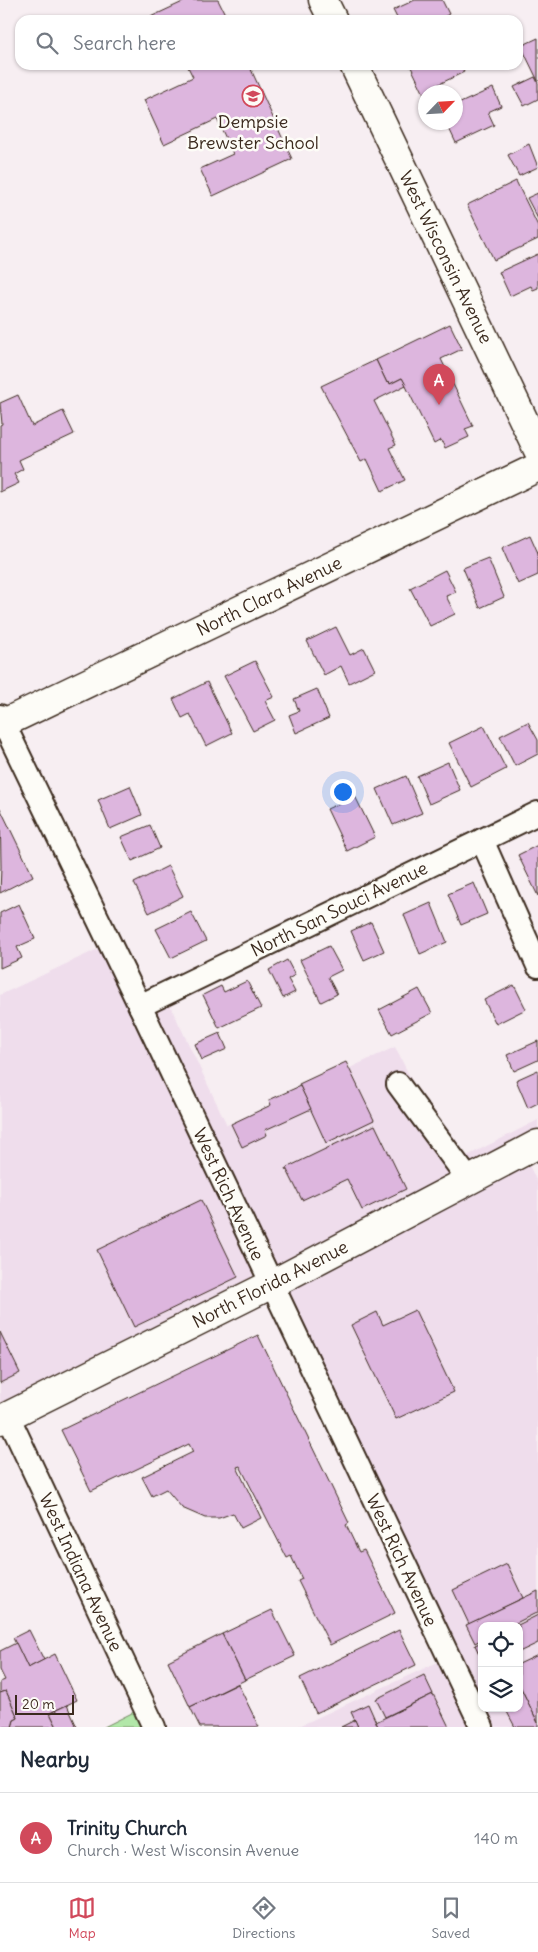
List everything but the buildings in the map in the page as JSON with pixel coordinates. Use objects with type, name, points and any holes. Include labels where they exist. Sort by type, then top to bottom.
[{"type":"street","points":[[323,0],[330,15]]},
{"type":"street","name":"West Wisconsin Avenue","points":[[356,70],[538,450]]},
{"type":"street","name":"North Clara Avenue","points":[[1,721],[538,466]]},
{"type":"street","name":"West Rich Avenue","points":[[1,721],[140,1006],[482,1727]]},
{"type":"street","name":"North San Souci Avenue","points":[[140,1006],[538,813]]},
{"type":"street","points":[[482,840],[538,966]]},
{"type":"street","points":[[398,1084],[469,1180]]},
{"type":"street","name":"North Florida Avenue","points":[[4,1418],[272,1284],[469,1180],[536,1150]]},
{"type":"street","name":"West Indiana Avenue","points":[[4,1418],[154,1727]]},
{"type":"shaded area","points":[[100,948],[257,1280],[0,1409],[0,995]]},
{"type":"shaded area","points":[[169,1003],[227,1125],[395,1047],[453,1163],[538,1120],[538,1133],[277,1270],[155,1010]]},
{"type":"shaded area","points":[[527,1161],[538,1184],[538,1727],[494,1727],[487,1712],[523,1712],[523,1622],[478,1622],[478,1693],[286,1288]]},
{"type":"shaded area","points":[[438,1662],[469,1727],[297,1727]]},
{"type":"green space","points":[[134,1712],[141,1727],[104,1727]]},
{"type":"place","name":"Dempsie Brewster School","points":[[253,96]]},
{"type":"place","name":"Trinity Church","points":[[439,405]]}]
